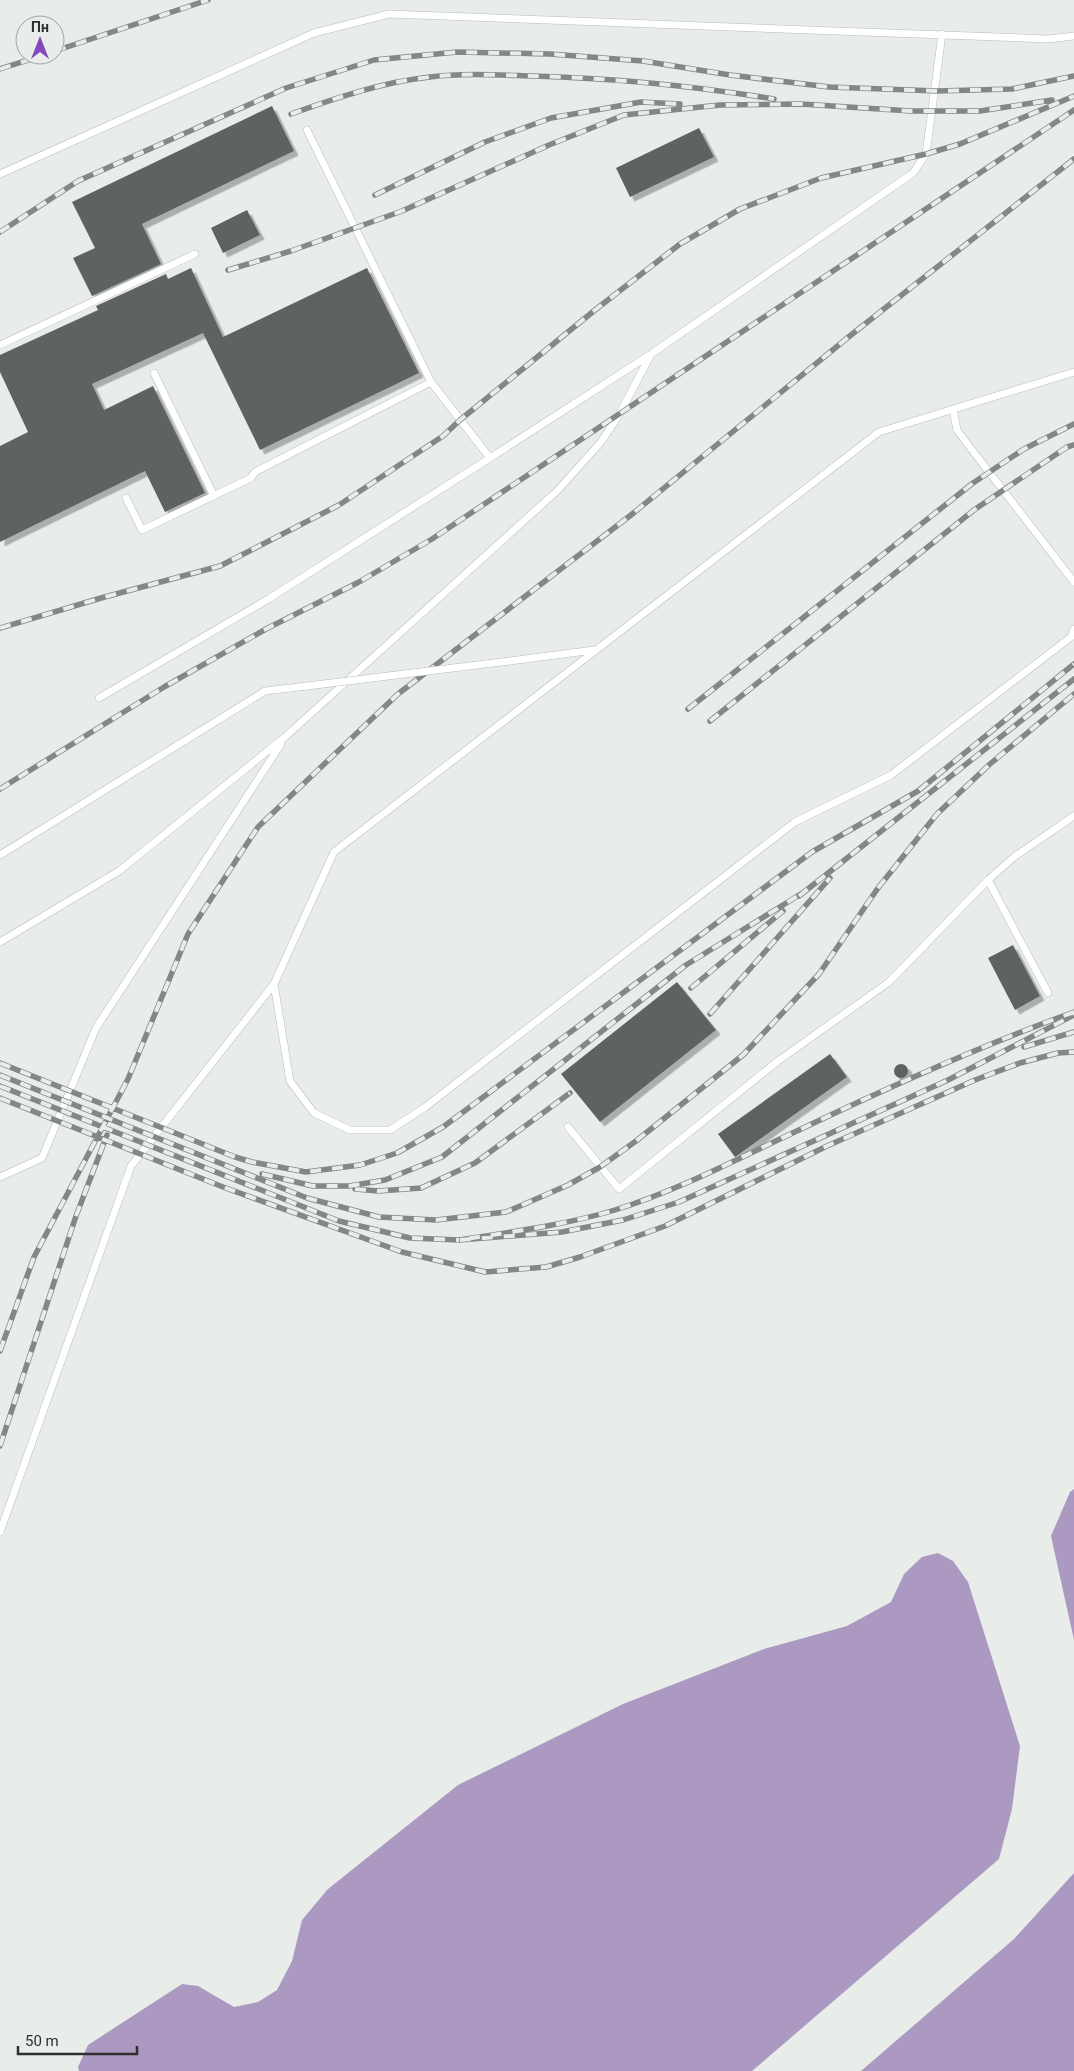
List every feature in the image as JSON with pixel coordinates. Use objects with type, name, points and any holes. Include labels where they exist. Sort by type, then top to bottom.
[{"type":"lane","points":[[0,174],[314,33],[389,14],[1048,39],[1074,36]]},
{"type":"lane","points":[[99,698],[270,598],[490,458],[651,354],[913,173],[926,154],[942,34]]},
{"type":"lane","points":[[307,130],[432,382],[490,458]]},
{"type":"lane","points":[[0,345],[195,254]]},
{"type":"lane","points":[[0,942],[119,871],[285,737],[558,490],[601,442],[619,415],[651,354]]},
{"type":"lane","points":[[0,1532],[131,1166],[274,984],[334,852],[879,432],[1074,372]]},
{"type":"lane","points":[[154,373],[214,496]]},
{"type":"lane","points":[[126,498],[142,530],[251,478],[255,472],[432,382]]},
{"type":"lane","points":[[952,409],[957,430],[1074,582]]},
{"type":"lane","points":[[274,984],[290,1081],[314,1113],[350,1130],[390,1130],[424,1108],[795,822],[891,775],[1070,636],[1074,629]]},
{"type":"lane","points":[[0,855],[265,691],[596,650]]},
{"type":"lane","points":[[0,1177],[42,1158],[96,1028],[285,737]]},
{"type":"lane","points":[[568,1127],[619,1189],[778,1061],[890,982],[988,880],[1014,858],[1074,816]]},
{"type":"lane","points":[[988,880],[1048,993]]},
{"type":"shaded area","points":[[1074,1489],[1074,1640],[1051,1536],[1070,1492]]},
{"type":"shaded area","points":[[938,1553],[953,1561],[968,1582],[1020,1746],[1012,1809],[999,1859],[752,2071],[79,2071],[78,2067],[88,2045],[182,1984],[198,1986],[234,2007],[258,2002],[277,1990],[292,1961],[302,1920],[328,1889],[458,1785],[623,1704],[764,1649],[847,1626],[891,1602],[904,1574],[922,1557]]},
{"type":"shaded area","points":[[1074,1873],[1074,2071],[861,2071],[1014,1939]]},
{"type":"building","points":[[272,106],[294,151],[142,224],[161,264],[92,296],[73,258],[95,248],[72,202]]},
{"type":"building","points":[[699,128],[714,157],[630,197],[616,168]]},
{"type":"building","points":[[247,210],[260,235],[223,253],[211,228]]},
{"type":"building","points":[[191,268],[223,337],[367,268],[419,373],[260,450],[203,333],[92,384],[104,410],[153,386],[205,493],[165,512],[145,471],[0,542],[0,446],[28,432],[0,372],[0,355],[98,310],[96,306],[166,274],[168,279]]},
{"type":"building","points":[[1013,945],[1040,996],[1015,1010],[988,958]]},
{"type":"building","points":[[677,982],[716,1030],[600,1122],[561,1074]]},
{"type":"building","points":[[830,1054],[847,1077],[735,1157],[718,1134]]},
{"type":"building","points":[[898,1064],[904,1064],[908,1071],[904,1078],[898,1078],[894,1074],[894,1068]]},
{"type":"railway","points":[[65,48],[208,0]]},
{"type":"railway","points":[[0,232],[78,181],[286,88],[374,60],[457,52],[550,54],[643,61],[730,75],[829,87],[937,91],[1012,89],[1074,76]]},
{"type":"railway","points":[[0,69],[15,64]]},
{"type":"railway","points":[[291,114],[377,87],[412,79],[455,75],[562,77],[623,81],[714,90],[774,99]]},
{"type":"railway","points":[[0,628],[220,566],[339,505],[443,436],[595,310],[680,244],[740,209],[821,178],[926,154],[960,144],[1074,96]]},
{"type":"railway","points":[[228,270],[291,251],[402,211],[549,145],[624,115],[720,105],[801,104],[911,111],[980,111],[1052,100]]},
{"type":"railway","points":[[375,195],[485,142],[551,118],[641,102],[680,104]]},
{"type":"railway","points":[[0,789],[164,687],[266,629],[359,582],[432,539],[1074,110]]},
{"type":"railway","points":[[0,1351],[34,1257],[128,1079],[188,934],[258,827],[398,694],[631,515],[851,335],[1074,159]]},
{"type":"railway","points":[[688,709],[973,483],[1024,449],[1074,424]]},
{"type":"railway","points":[[710,721],[974,510],[1067,447],[1074,445]]},
{"type":"railway","points":[[0,1063],[235,1157],[252,1162],[306,1172],[360,1165],[397,1153],[443,1127],[812,852],[918,791],[1074,664]]},
{"type":"railway","points":[[799,896],[1074,679]]},
{"type":"railway","points":[[0,1075],[307,1198],[379,1217],[436,1220],[506,1212],[568,1185],[600,1167],[636,1141],[743,1055],[819,974],[878,888],[937,814],[990,764],[1074,694]]},
{"type":"railway","points":[[710,1014],[830,878]]},
{"type":"railway","points":[[262,1174],[313,1186],[349,1186],[385,1180],[442,1157],[686,965],[804,892]]},
{"type":"railway","points":[[691,988],[783,911]]},
{"type":"railway","points":[[1074,1012],[935,1068],[709,1173],[639,1202],[577,1220],[459,1240],[562,1232],[623,1220],[679,1202],[948,1080],[1074,1015]]},
{"type":"railway","points":[[1024,1047],[1074,1032]]},
{"type":"railway","points":[[0,1098],[223,1187],[402,1252],[485,1272],[546,1267],[580,1257],[665,1226],[827,1146],[975,1080],[1020,1063],[1058,1053],[1074,1052]]},
{"type":"railway","points":[[0,1086],[339,1221],[410,1238],[459,1240]]},
{"type":"railway","points":[[355,1189],[378,1191],[421,1188],[475,1163],[570,1093]]},
{"type":"railway","points":[[0,1446],[76,1216],[107,1135]]}]
